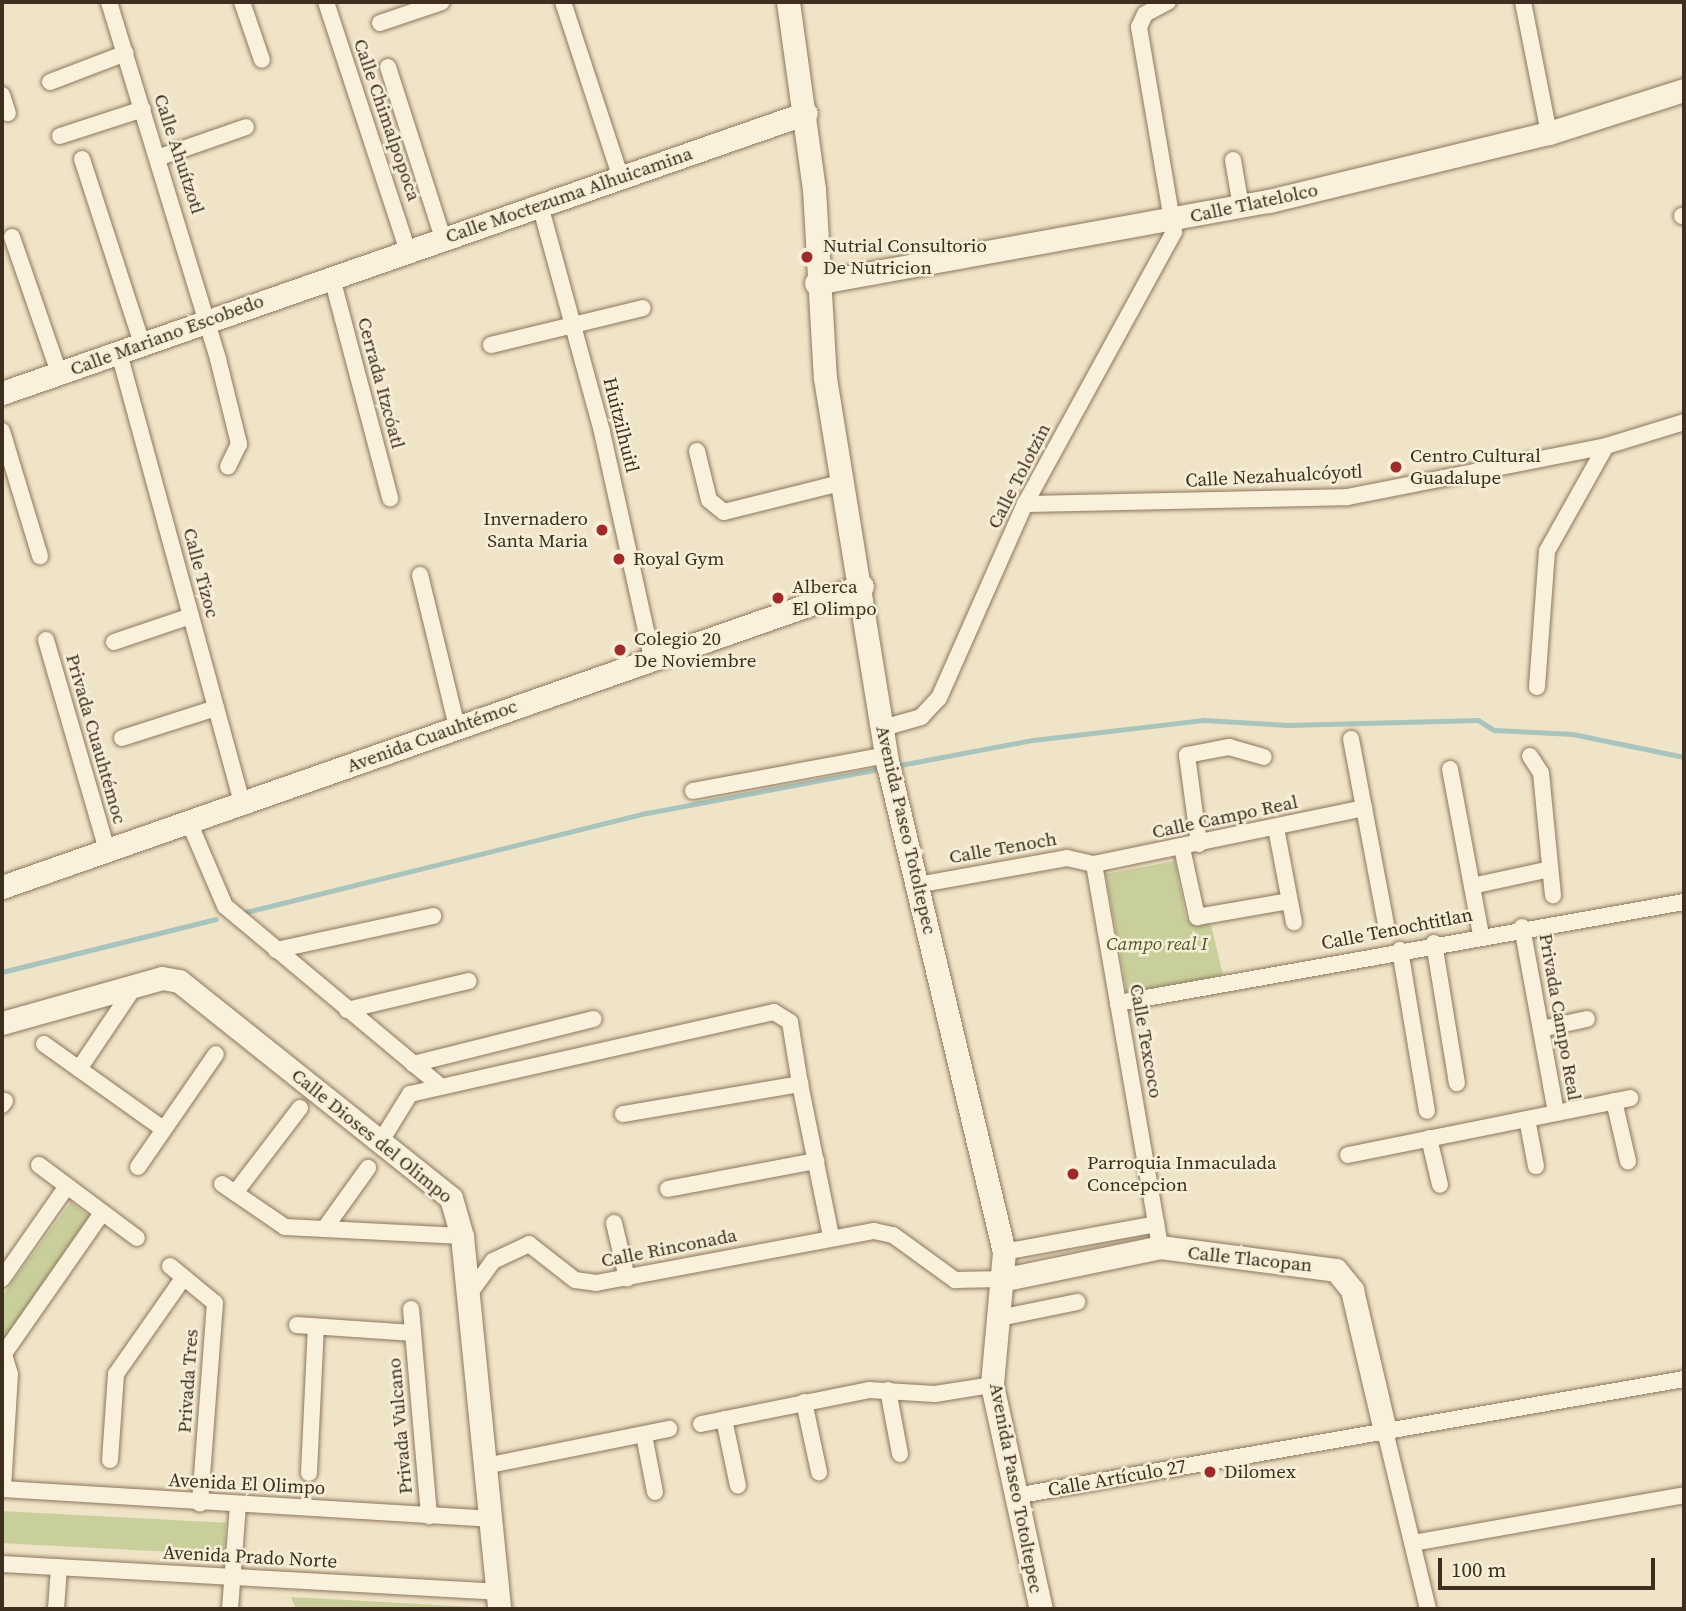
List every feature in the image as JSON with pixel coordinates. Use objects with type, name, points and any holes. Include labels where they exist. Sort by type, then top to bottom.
[{"type":"main road","name":"Avenida Paseo Totoltepec","points":[[788,2],[806,113],[816,283],[888,763],[1004,1252],[1006,1279],[992,1385],[1041,1609]]},
{"type":"main road","name":"Calle Tlatelolco","points":[[816,283],[1176,220],[1241,206],[1549,133],[1684,90]]},
{"type":"main road","name":"Calle Moctezuma Alhuicamina","points":[[331,278],[806,113]]},
{"type":"main road","name":"Calle Mariano Escobedo","points":[[2,393],[331,278]]},
{"type":"main road","name":"Avenida Cuauhtémoc","points":[[2,887],[862,586]]},
{"type":"main road","name":"Calle Dioses del Olimpo","points":[[2,1023],[162,978],[180,981],[452,1199],[461,1236],[498,1601]]},
{"type":"main road","name":"Calle Tlacopan","points":[[1160,1247],[1325,1266],[1346,1278],[1385,1432]]},
{"type":"main road","points":[[1006,1279],[1160,1247]]},
{"type":"street","name":"Calle Ahuítzotl","points":[[109,2],[160,157],[208,319],[239,444],[228,467]]},
{"type":"street","points":[[242,2],[262,60]]},
{"type":"street","name":"Calle Chimalpopoca","points":[[326,2],[408,251]]},
{"type":"street","points":[[380,23],[442,2]]},
{"type":"street","points":[[563,2],[621,178]]},
{"type":"street","points":[[1168,2],[1141,19],[1176,220]]},
{"type":"street","points":[[1523,2],[1549,133]]},
{"type":"street","points":[[51,82],[126,53]]},
{"type":"street","points":[[388,67],[443,239]]},
{"type":"street","points":[[2,95],[8,113]]},
{"type":"street","points":[[60,136],[143,109]]},
{"type":"street","points":[[160,157],[246,127]]},
{"type":"street","points":[[82,159],[142,344]]},
{"type":"street","points":[[1233,160],[1241,206]]},
{"type":"street","name":"Huitzilhuitl","points":[[540,205],[574,324],[652,658]]},
{"type":"street","name":"Calle Tolotzin","points":[[883,728],[921,717],[939,698],[1025,504],[1176,220]]},
{"type":"street","points":[[12,237],[59,373]]},
{"type":"street","name":"Cerrada Itzcóatl","points":[[331,278],[390,498]]},
{"type":"street","points":[[491,345],[643,308]]},
{"type":"street","name":"Calle Tizoc","points":[[119,353],[242,803]]},
{"type":"street","name":"Calle Nezahualcóyotl","points":[[1025,504],[1347,497],[1606,446],[1684,422]]},
{"type":"street","points":[[2,431],[40,556]]},
{"type":"street","points":[[1537,687],[1547,551],[1606,446]]},
{"type":"street","points":[[697,451],[709,500],[724,512],[844,482]]},
{"type":"street","points":[[420,575],[457,727]]},
{"type":"street","points":[[114,642],[191,616]]},
{"type":"street","name":"Privada Cuauhtémoc","points":[[46,640],[107,850]]},
{"type":"street","points":[[122,738],[216,708]]},
{"type":"street","points":[[1351,739],[1386,925]]},
{"type":"street","points":[[1199,844],[1187,755],[1229,747],[1264,757]]},
{"type":"street","points":[[1530,756],[1541,774],[1553,895]]},
{"type":"street","points":[[694,792],[888,763]]},
{"type":"street","points":[[1450,769],[1481,935]]},
{"type":"street","name":"Calle Campo Real","points":[[1094,864],[1182,848],[1364,808]]},
{"type":"street","points":[[189,822],[218,898],[276,950],[440,1086]]},
{"type":"street","points":[[1276,828],[1294,922]]},
{"type":"street","points":[[1182,848],[1197,917],[1289,901]]},
{"type":"street","name":"Calle Tenoch","points":[[917,885],[1067,858],[1094,864]]},
{"type":"street","name":"Calle Texcoco","points":[[1094,864],[1156,1224]]},
{"type":"street","points":[[1472,886],[1550,869]]},
{"type":"street","name":"Calle Tenochtitlan","points":[[1118,1003],[1522,927],[1684,902]]},
{"type":"street","points":[[276,950],[432,916]]},
{"type":"street","name":"Privada Campo Real","points":[[1522,927],[1556,1113]]},
{"type":"street","points":[[1434,943],[1457,1083]]},
{"type":"street","points":[[1400,950],[1427,1111]]},
{"type":"street","points":[[347,1010],[469,981]]},
{"type":"street","points":[[79,1069],[135,986]]},
{"type":"street","points":[[380,1141],[403,1099],[440,1086],[607,1054],[656,1036],[774,1012],[790,1022],[797,1084],[831,1237]]},
{"type":"street","points":[[412,1064],[593,1019]]},
{"type":"street","points":[[1541,1029],[1587,1019]]},
{"type":"street","points":[[44,1044],[163,1129]]},
{"type":"street","points":[[138,1167],[216,1054]]},
{"type":"street","points":[[623,1114],[797,1084]]},
{"type":"street","points":[[1348,1155],[1630,1098]]},
{"type":"street","points":[[1614,1101],[1628,1161]]},
{"type":"street","points":[[300,1108],[229,1189],[285,1227],[461,1236]]},
{"type":"street","points":[[1527,1119],[1536,1166]]},
{"type":"street","points":[[1429,1138],[1440,1185]]},
{"type":"street","points":[[668,1189],[816,1161]]},
{"type":"street","points":[[39,1165],[137,1238]]},
{"type":"street","points":[[325,1228],[368,1168]]},
{"type":"street","points":[[2,1279],[67,1186]]},
{"type":"street","points":[[2,1489],[10,1374],[3,1350],[102,1213]]},
{"type":"street","points":[[614,1223],[627,1278]]},
{"type":"street","points":[[1004,1252],[1156,1224]]},
{"type":"street","name":"Calle Tlacopan","points":[[1156,1224],[1160,1247]]},
{"type":"street","name":"Calle Rinconada","points":[[467,1297],[493,1261],[529,1244],[575,1280],[627,1278],[831,1237],[884,1231],[955,1280],[1006,1279]]},
{"type":"street","name":"Privada Tres","points":[[170,1266],[215,1303],[200,1503]]},
{"type":"street","name":"Privada Tres","points":[[110,1460],[116,1374],[184,1277]]},
{"type":"street","points":[[999,1318],[1077,1302]]},
{"type":"street","name":"Privada Vulcano","points":[[411,1309],[429,1516]]},
{"type":"street","name":"Privada Vulcano","points":[[297,1325],[413,1333]]},
{"type":"street","points":[[309,1473],[316,1327]]},
{"type":"street","name":"Calle Artículo 27","points":[[1015,1496],[1684,1380]]},
{"type":"street","points":[[701,1424],[804,1402],[888,1390],[935,1394],[992,1385]]},
{"type":"street","points":[[888,1390],[900,1454]]},
{"type":"street","points":[[804,1402],[818,1472]]},
{"type":"street","points":[[724,1419],[738,1486]]},
{"type":"street","points":[[485,1466],[669,1429]]},
{"type":"street","points":[[1385,1432],[1428,1609]]},
{"type":"street","points":[[644,1435],[655,1492]]},
{"type":"street","name":"Avenida El Olimpo","points":[[2,1489],[490,1519]]},
{"type":"street","points":[[1413,1543],[1684,1495]]},
{"type":"street","points":[[230,1609],[237,1505]]},
{"type":"street","name":"Avenida Prado Norte","points":[[2,1564],[233,1578],[498,1601]]},
{"type":"street","points":[[56,1609],[60,1567]]},
{"type":"green space","name":"Campo real I","points":[[1175,861],[1186,919],[1211,925],[1223,975],[1127,993],[1106,874]]},
{"type":"green space","points":[[71,1202],[90,1217],[4,1341],[2,1296]]},
{"type":"green space","points":[[2,1511],[226,1523],[224,1555],[2,1543]]},
{"type":"green space","points":[[291,1597],[475,1607],[476,1609],[296,1609]]},
{"type":"waterway","points":[[895,766],[1033,740],[1204,720],[1288,725],[1478,720],[1494,730],[1573,734],[1684,757]]},
{"type":"waterway","points":[[246,912],[647,813],[880,769]]},
{"type":"waterway","points":[[2,972],[216,919]]},
{"type":"place","name":"Nutrial Consultorio De Nutricion","points":[[807,257]]},
{"type":"place","name":"Centro Cultural Guadalupe","points":[[1396,467]]},
{"type":"place","name":"Invernadero Santa Maria","points":[[602,530]]},
{"type":"place","name":"Royal Gym","points":[[619,559]]},
{"type":"place","name":"Alberca El Olimpo","points":[[778,598]]},
{"type":"place","name":"Colegio 20 De Noviembre","points":[[620,650]]},
{"type":"place","name":"Parroquia Inmaculada Concepcion","points":[[1073,1174]]},
{"type":"place","name":"Dilomex","points":[[1210,1472]]}]
